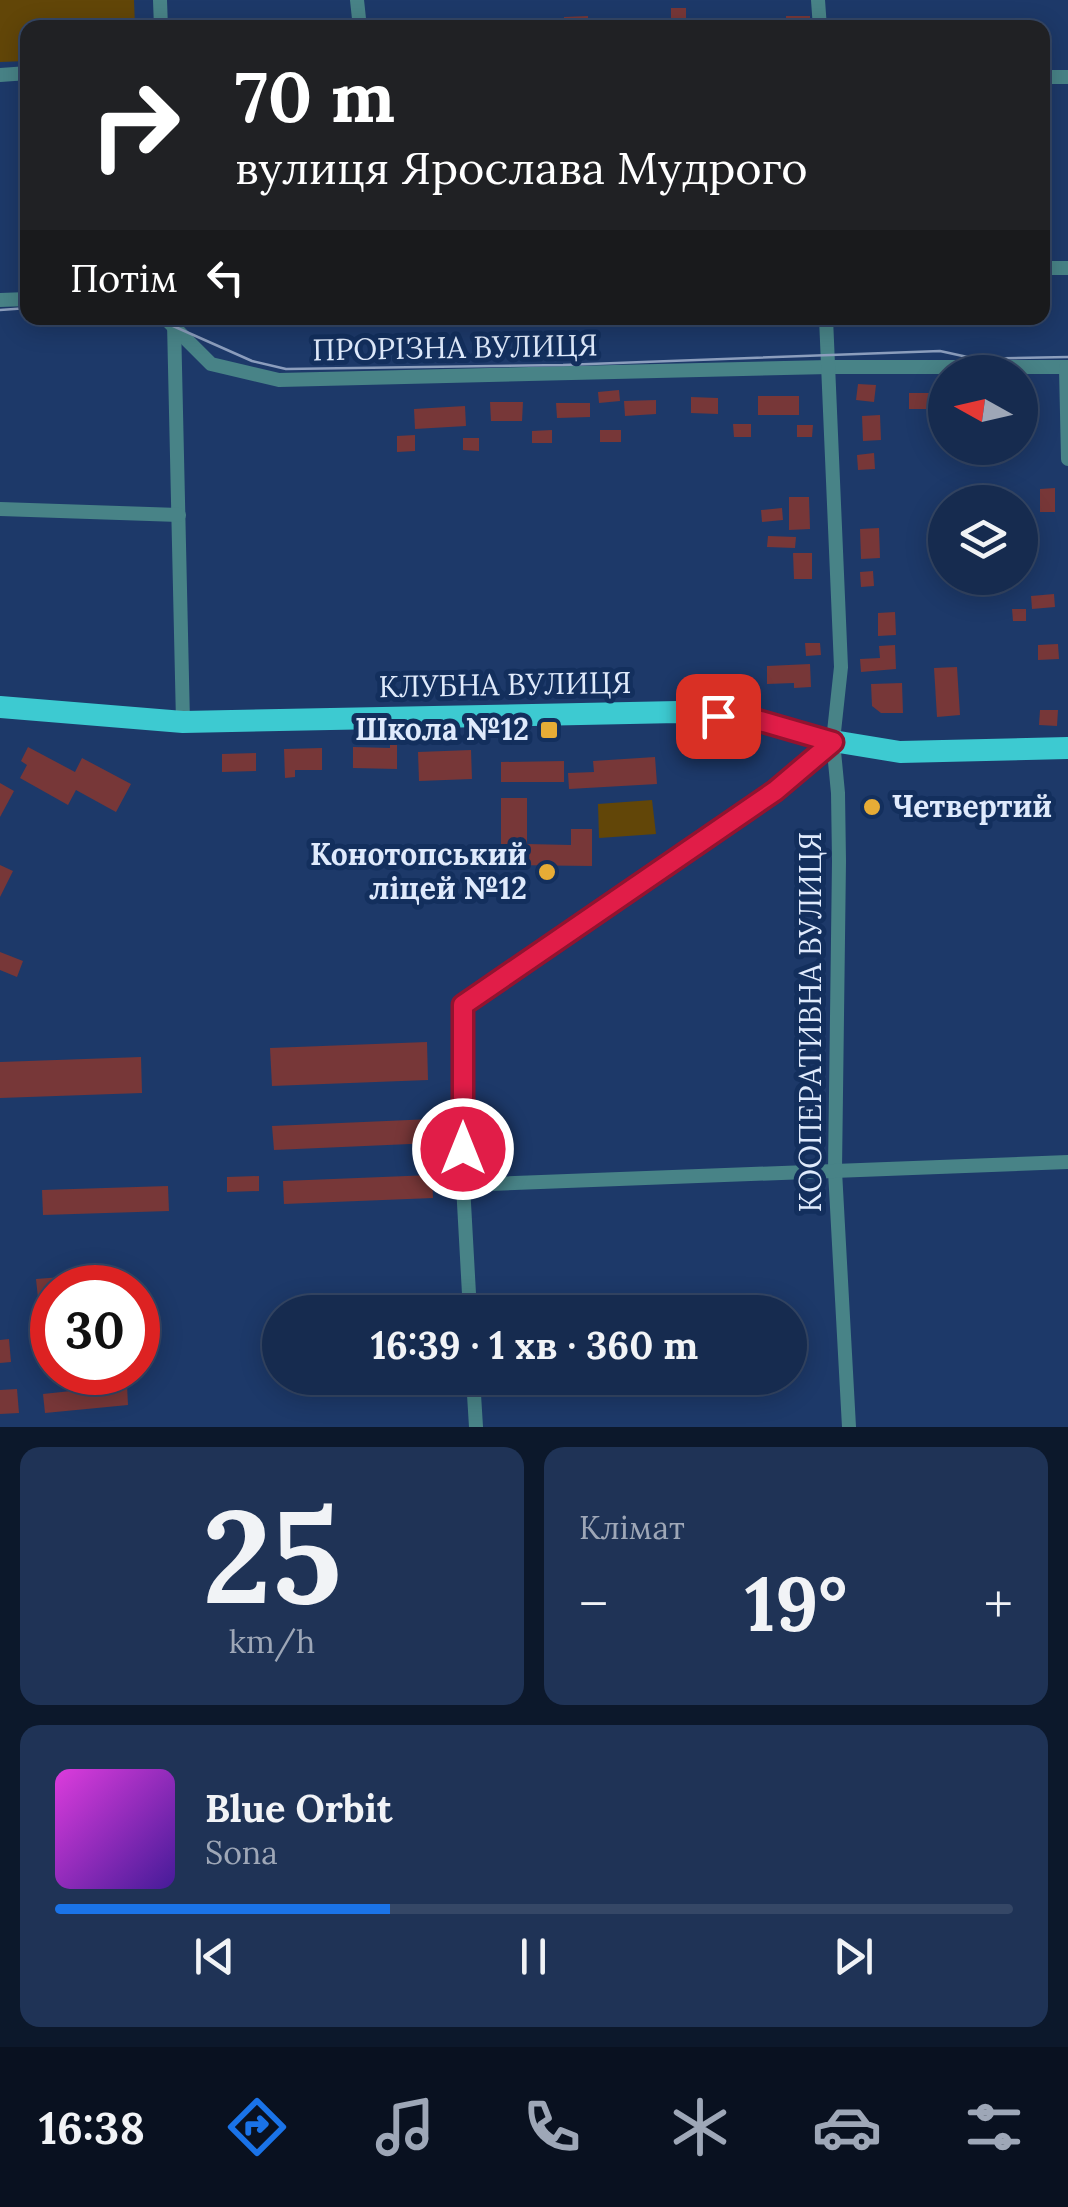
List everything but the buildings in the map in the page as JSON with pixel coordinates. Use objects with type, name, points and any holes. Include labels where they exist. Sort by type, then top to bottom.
[{"type":"main road","name":"КЛУБНА ВУЛИЦЯ","points":[[0,707],[183,722],[678,712],[757,720],[833,742],[900,752],[1068,748]]},
{"type":"street","points":[[171,325],[183,722]]},
{"type":"street","name":"ПРОРІЗНА ВУЛИЦЯ","points":[[175,325],[210,364],[279,380],[829,366],[1067,368]]},
{"type":"street","name":"КООПЕРАТИВНА ВУЛИЦЯ","points":[[826,325],[841,666],[833,742],[839,861],[835,1171],[848,1427]]},
{"type":"street","points":[[1067,368],[1068,459]]},
{"type":"street","points":[[0,509],[179,515]]},
{"type":"street","points":[[469,1295],[463,1005],[775,791],[833,742]]},
{"type":"street","points":[[464,1185],[1068,1162]]},
{"type":"street","points":[[475,1395],[476,1427]]},
{"type":"shaded area","points":[[0,0],[134,0],[135,20],[20,20],[20,61],[0,62]]},
{"type":"shaded area","points":[[652,800],[656,834],[599,838],[598,804]]},
{"type":"tram line","points":[[0,310],[20,309]]},
{"type":"tram line","points":[[171,325],[252,361],[286,369],[563,365],[940,351],[958,355]]},
{"type":"tram line","points":[[1038,358],[1068,357]]},
{"type":"place","name":"Школа №12","points":[[549,730]]},
{"type":"place","name":"Четвертий","points":[[872,807]]},
{"type":"place","name":"Конотопський ліцей №12","points":[[547,872]]},
{"type":"route","points":[[463,1149],[463,1005],[775,791],[833,742],[757,720],[718,716]]}]
